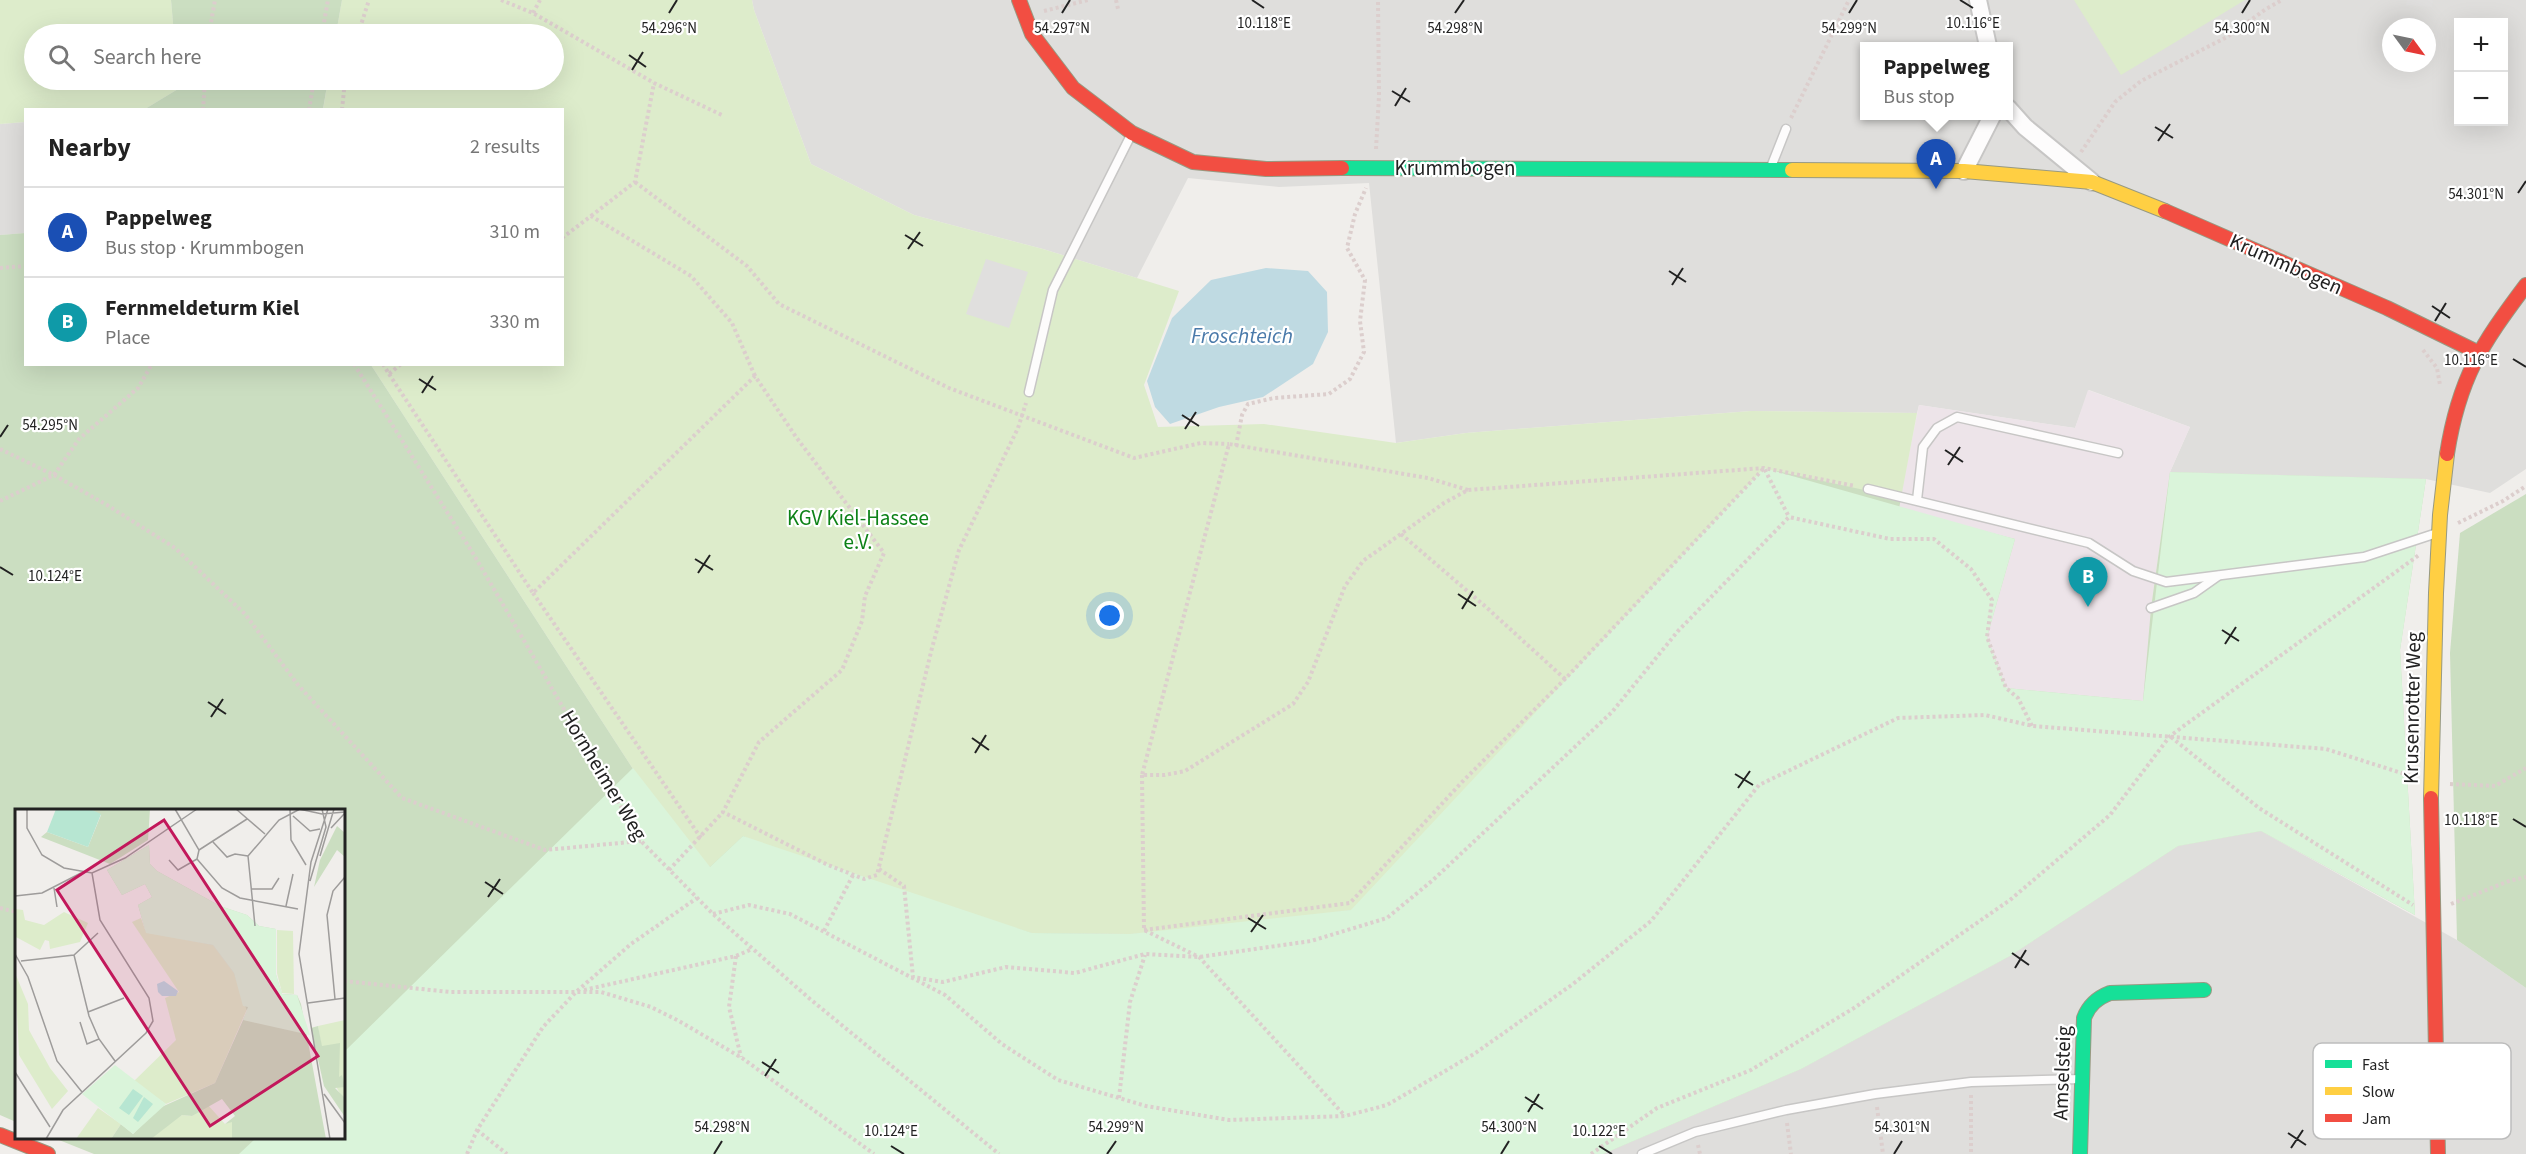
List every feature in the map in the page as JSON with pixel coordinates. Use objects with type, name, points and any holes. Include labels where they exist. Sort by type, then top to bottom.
[{"type":"street","name":"Krummbogen","points":[[1019,0],[1032,34],[1073,88],[1132,133],[1193,162],[1266,169],[1964,171],[2092,182],[2387,308],[2477,352]]},
{"type":"street","points":[[1978,0],[1987,42]]},
{"type":"street","name":"Krummbogen","points":[[2013,114],[2025,128],[2092,182]]},
{"type":"street","points":[[1964,171],[1990,120]]},
{"type":"street","name":"Krusenrotter Weg","points":[[2435,1043],[2432,912],[2432,670],[2439,536],[2448,434],[2462,386],[2477,352],[2526,285]]},
{"type":"street","name":"Amselsteig","points":[[2080,1154],[2084,1018],[2091,1004],[2099,996],[2110,993],[2204,990]]},
{"type":"street","points":[[0,1135],[48,1154]]},
{"type":"street","name":"Krusenrotter Weg","points":[[2438,1139],[2438,1154]]},
{"type":"lane","points":[[1770,170],[1786,129]]},
{"type":"lane","points":[[1029,392],[1053,290],[1132,133]]},
{"type":"lane","points":[[1917,500],[1923,447],[1937,428],[1957,417],[2118,453]]},
{"type":"lane","points":[[1868,489],[2089,543],[2133,571],[2166,582],[2364,557],[2439,536]]},
{"type":"lane","points":[[2151,608],[2194,593],[2219,576]]},
{"type":"lane","points":[[1642,1154],[1695,1132],[1786,1110],[1875,1094],[1971,1082],[2082,1079]]},
{"type":"path","points":[[211,24],[215,0]]},
{"type":"path","points":[[324,24],[328,0]]},
{"type":"path","points":[[361,24],[369,0]]},
{"type":"path","points":[[501,0],[533,13],[552,24]]},
{"type":"path","points":[[533,13],[540,0]]},
{"type":"path","points":[[1026,18],[1088,0]]},
{"type":"path","points":[[1116,0],[1118,9]]},
{"type":"path","points":[[1236,446],[1242,415],[1248,404],[1274,398],[1329,394],[1350,379],[1364,352],[1360,321],[1365,280],[1347,248],[1355,214],[1374,168],[1379,96],[1378,0]]},
{"type":"path","points":[[1786,129],[1849,0]]},
{"type":"path","points":[[2072,165],[2115,102],[2141,81],[2227,37],[2282,0]]},
{"type":"path","points":[[564,31],[654,83],[724,116]]},
{"type":"path","points":[[564,236],[635,182],[654,83]]},
{"type":"path","points":[[203,108],[204,90]]},
{"type":"path","points":[[309,108],[312,90]]},
{"type":"path","points":[[342,108],[344,90]]},
{"type":"path","points":[[635,182],[747,266],[779,304],[949,388],[1134,458],[1201,443],[1229,444],[1292,457],[1378,468],[1428,478],[1468,490],[1764,468],[1868,489]]},
{"type":"path","points":[[591,216],[691,276],[732,322],[755,376],[796,436],[884,553],[865,596],[862,621],[842,670],[759,742],[723,812],[669,870]]},
{"type":"path","points":[[0,268],[24,266]]},
{"type":"path","points":[[2417,343],[2437,368],[2441,390]]},
{"type":"path","points":[[0,501],[54,475],[80,439],[138,388],[151,366]]},
{"type":"path","name":"Hornheimer Weg","points":[[355,366],[474,555],[641,841],[713,914],[752,949],[999,1154]]},
{"type":"path","points":[[384,366],[532,593],[700,838]]},
{"type":"path","points":[[389,374],[399,366]]},
{"type":"path","points":[[532,593],[755,376]]},
{"type":"path","points":[[723,812],[828,865],[864,879],[878,875],[932,648],[959,550],[1023,416],[1029,392]]},
{"type":"path","points":[[1144,930],[1142,775],[1229,444]]},
{"type":"path","points":[[0,449],[54,475],[175,548],[245,614],[298,685],[402,798],[545,850],[641,841]]},
{"type":"path","points":[[1144,930],[1350,903],[1462,782],[1565,679],[1764,468]]},
{"type":"path","points":[[1764,468],[1789,518]]},
{"type":"path","points":[[1591,1154],[1657,1108],[1751,1070],[1854,1008],[2010,900],[2110,815],[2170,736],[2439,536],[2526,486]]},
{"type":"path","points":[[1142,775],[1165,775],[1185,771],[1293,704],[1308,682],[1345,586],[1363,561],[1444,503],[1468,490]]},
{"type":"path","points":[[913,977],[943,982],[1006,967],[1075,972],[1145,954],[1199,957],[1311,941],[1387,918],[1433,880],[1611,712],[1678,631],[1789,518]]},
{"type":"path","points":[[1789,518],[1890,538],[1934,539],[1971,568],[1992,600],[1987,637],[2006,688],[2018,698],[2033,726]]},
{"type":"path","points":[[1401,534],[1565,679]]},
{"type":"path","points":[[713,914],[748,905],[790,914],[945,995],[1002,1044],[1058,1080],[1146,1106],[1229,1120],[1345,1116],[1387,1105],[1474,1054],[1573,984],[1651,921],[1759,785],[1898,718],[1985,715],[2033,726],[2326,749],[2432,782],[2495,786],[2526,768]]},
{"type":"path","points":[[2170,736],[2259,808],[2406,903],[2432,912],[2526,877]]},
{"type":"path","points":[[879,869],[904,885],[913,977]]},
{"type":"path","points":[[824,931],[853,875]]},
{"type":"path","points":[[467,1154],[477,1130],[543,1028],[576,992],[631,944],[697,898]]},
{"type":"path","points":[[0,908],[15,912]]},
{"type":"path","points":[[1144,930],[1199,957],[1345,1116]]},
{"type":"path","points":[[576,992],[736,956],[752,949]]},
{"type":"path","points":[[1119,1098],[1130,1002],[1145,954]]},
{"type":"path","points":[[736,956],[729,1007],[742,1058]]},
{"type":"path","points":[[345,981],[450,992],[601,992],[651,1007],[742,1058],[874,1154]]},
{"type":"path","points":[[1971,1082],[1971,1154]]},
{"type":"path","points":[[1875,1094],[1883,1154]]},
{"type":"path","points":[[1786,1110],[1791,1154]]},
{"type":"path","points":[[477,1130],[507,1154]]},
{"type":"shaded area","points":[[752,0],[2526,0],[2526,469],[2490,493],[2426,479],[2170,472],[2190,427],[2089,390],[2075,428],[1919,405],[1917,413],[1751,411],[1466,433],[1396,443],[1369,183],[1279,187],[1188,178],[1137,278],[1043,249],[914,215],[811,164]]},
{"type":"shaded area","points":[[2407,0],[2433,0],[2432,7],[2406,5]]},
{"type":"shaded area","points":[[24,122],[24,233],[0,235],[0,124]]},
{"type":"shaded area","points":[[986,259],[1028,272],[1009,328],[966,314]]},
{"type":"shaded area","points":[[2088,390],[2190,427],[2170,472],[2151,608],[2144,701],[2006,688],[1987,637],[2015,539],[1898,509],[1919,405],[2075,428]]},
{"type":"shaded area","points":[[2261,831],[2457,940],[2526,988],[2526,1154],[1603,1154],[1801,1069],[2010,956],[2178,846]]},
{"type":"green space","points":[[0,0],[171,0],[173,24],[24,24],[24,90],[176,90],[147,108],[24,108],[24,122],[0,124]]},
{"type":"green space","points":[[171,0],[342,0],[338,24],[173,24]]},
{"type":"green space","name":"KGV Kiel-Hassee e.V.","points":[[342,0],[752,0],[811,164],[914,215],[1043,249],[1179,291],[1144,385],[1158,427],[1264,424],[1396,443],[1466,433],[1751,411],[1917,413],[1901,498],[1352,910],[1196,930],[1130,934],[1032,933],[710,867],[681,843],[372,366],[564,366],[564,108],[323,108],[326,90],[564,90],[564,24],[338,24]]},
{"type":"green space","points":[[2074,0],[2245,0],[2121,75]]},
{"type":"green space","points":[[176,90],[326,90],[323,108],[147,108]]},
{"type":"green space","points":[[24,233],[24,366],[372,366],[681,843],[710,867],[743,836],[844,881],[1032,933],[1130,934],[1196,930],[1352,910],[1777,471],[1901,498],[1899,509],[2015,539],[1987,637],[2006,688],[2143,701],[2151,608],[2170,472],[2426,479],[2400,650],[2415,915],[2261,831],[2178,846],[2010,956],[1801,1069],[1603,1154],[94,1154],[56,1139],[345,1139],[345,809],[15,809],[15,1122],[0,1115],[0,235]]},
{"type":"green space","points":[[1764,468],[2015,539],[1987,637],[2006,688],[2143,701],[2170,472],[2426,479],[2400,650],[2415,915],[2261,831],[2178,846],[2010,956],[1801,1069],[1603,1154],[239,1154],[255,1139],[345,1139],[345,1051],[633,768],[710,867],[743,836],[1032,933],[1130,934],[1351,910]]},
{"type":"green space","points":[[2526,494],[2526,988],[2457,940],[2450,653],[2460,533]]},
{"type":"water","name":"Froschteich","points":[[1266,268],[1308,271],[1327,292],[1328,332],[1313,364],[1263,397],[1219,407],[1170,424],[1155,407],[1147,381],[1172,318],[1211,280]]},
{"type":"traffic: fast","points":[[1342,168],[1792,170]]},
{"type":"traffic: fast","points":[[2080,1154],[2084,1018],[2091,1006],[2110,993],[2204,990]]},
{"type":"traffic: slow","points":[[1792,170],[1964,171],[2092,182],[2165,211]]},
{"type":"traffic: slow","points":[[2431,798],[2436,593],[2440,515],[2447,454]]},
{"type":"traffic: jam","points":[[1019,0],[1032,34],[1073,88],[1132,133],[1193,162],[1266,169],[1342,168]]},
{"type":"traffic: jam","points":[[2165,211],[2387,308],[2477,352]]},
{"type":"traffic: jam","points":[[2447,454],[2465,383],[2484,345],[2526,285]]},
{"type":"traffic: jam","points":[[2431,798],[2436,1043]]},
{"type":"traffic: jam","points":[[0,1135],[48,1154]]},
{"type":"traffic: jam","points":[[2438,1139],[2438,1154]]},
{"type":"place","name":"Pappelweg","points":[[1936,189]]},
{"type":"place","name":"Fernmeldeturm Kiel","points":[[2088,607]]}]
